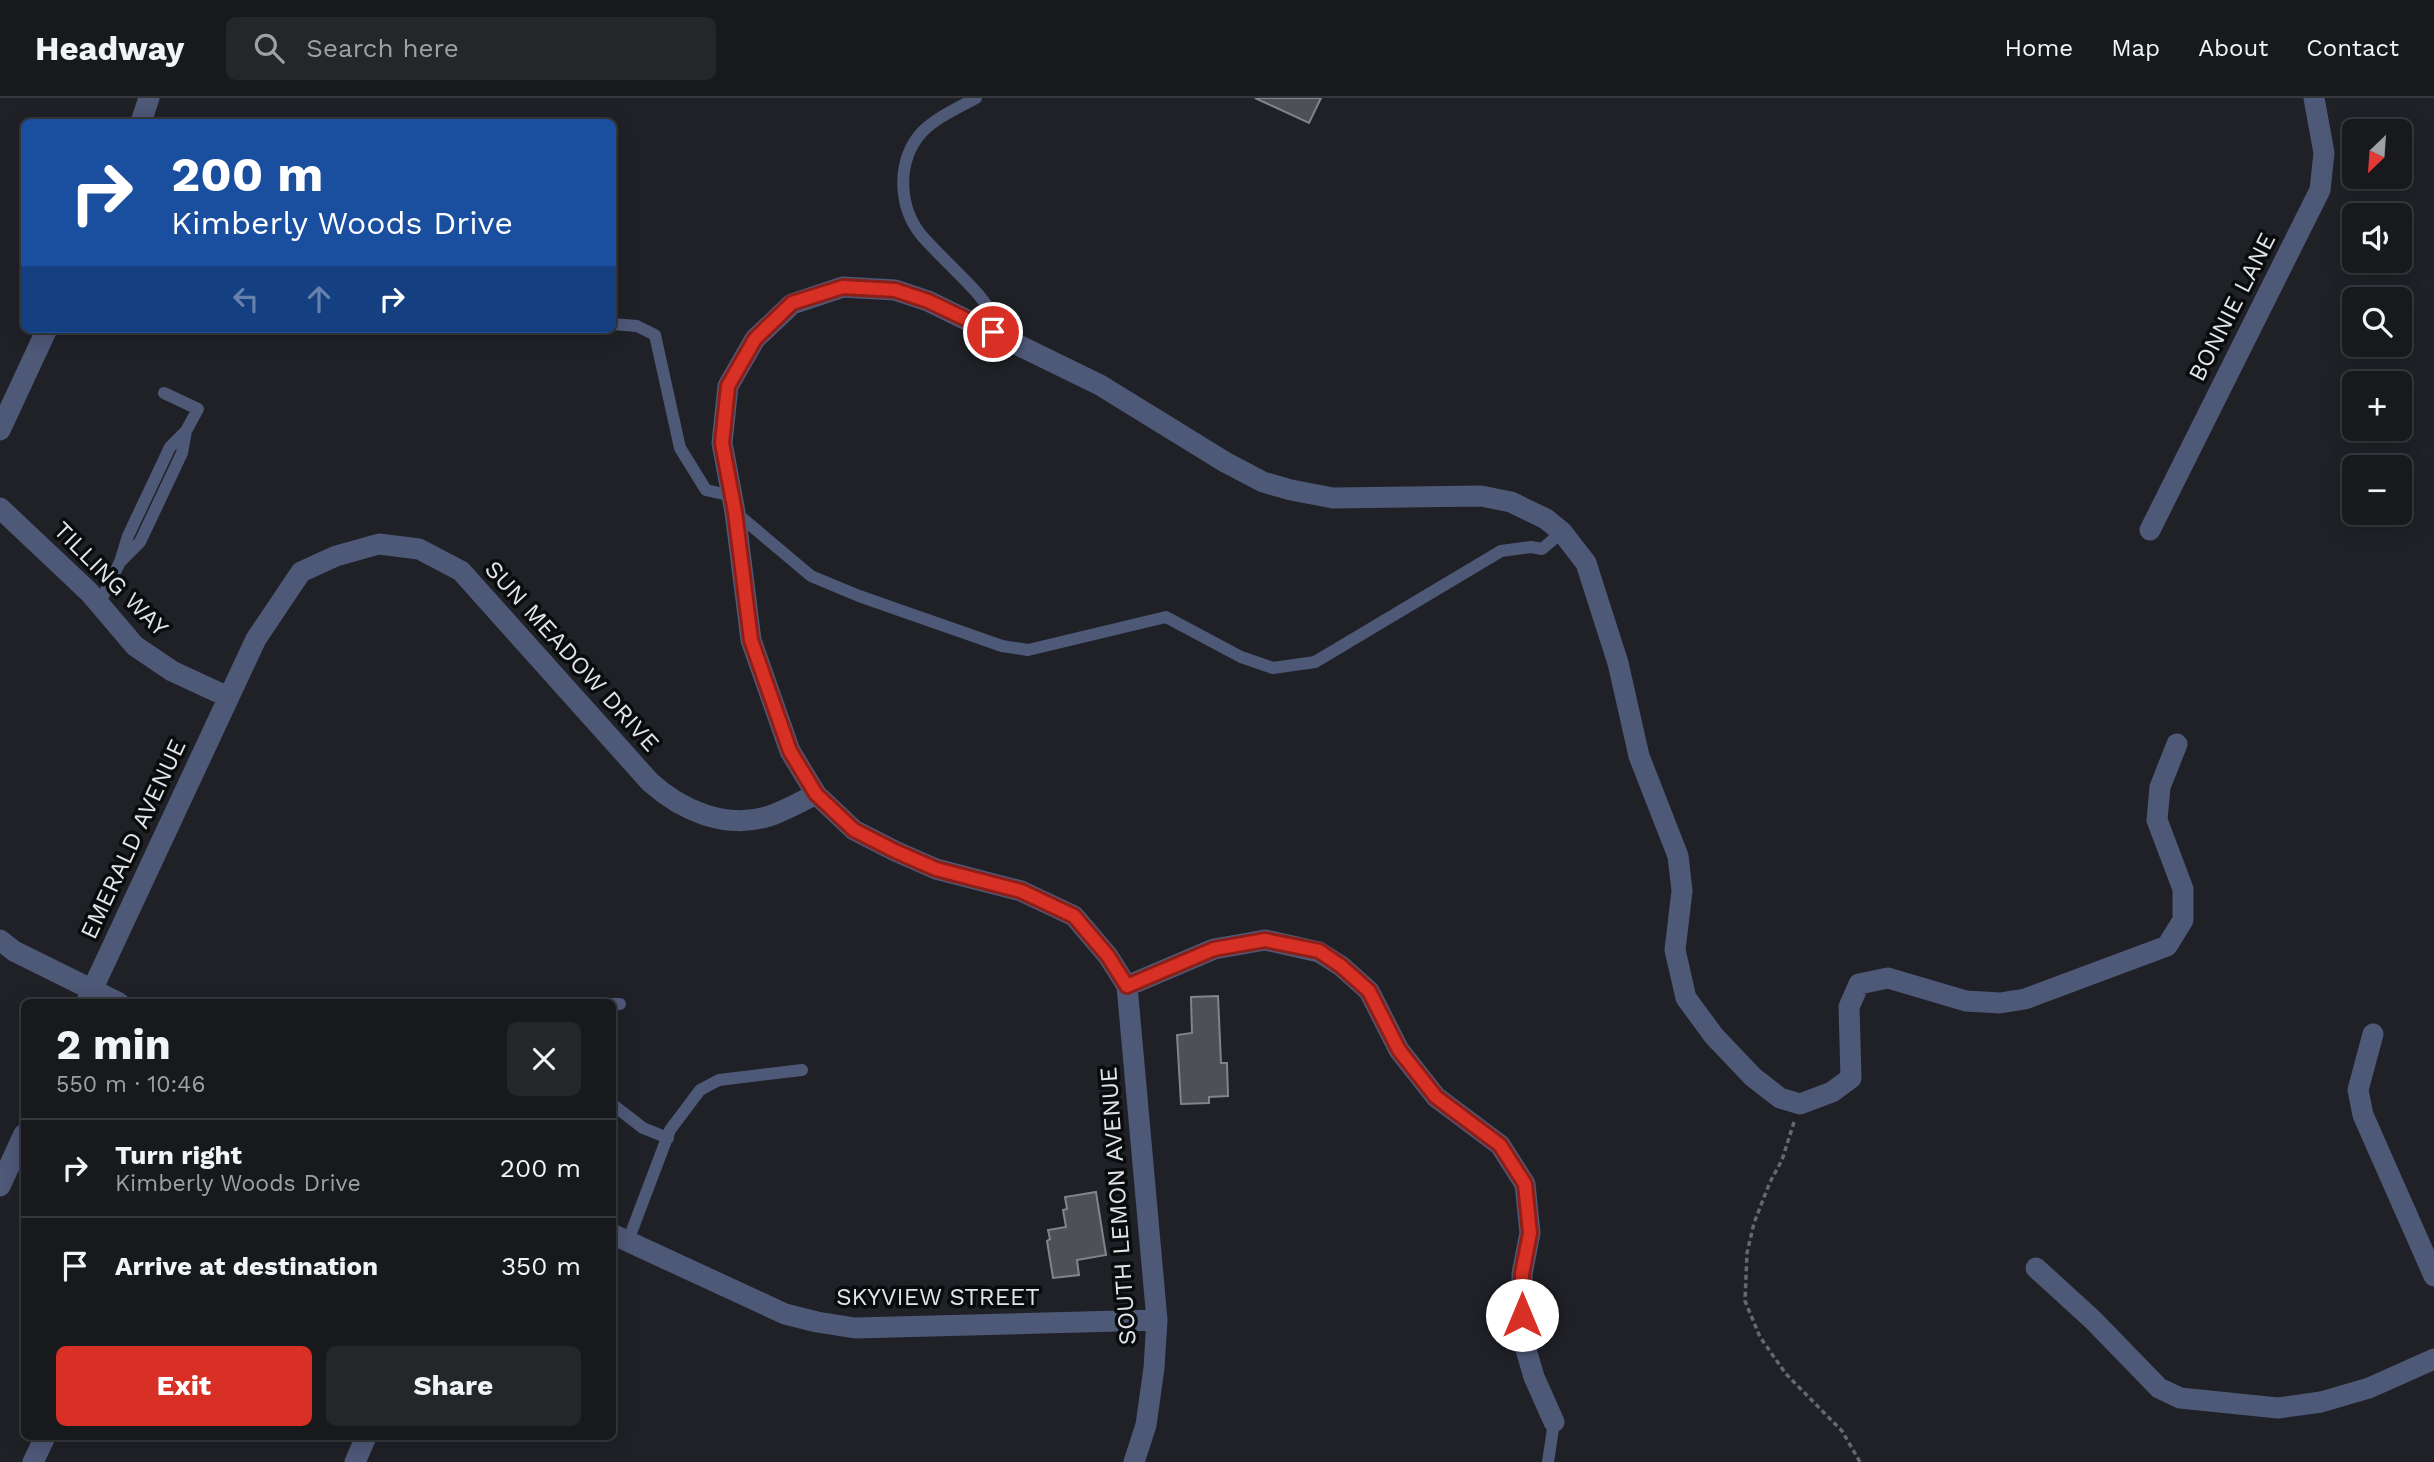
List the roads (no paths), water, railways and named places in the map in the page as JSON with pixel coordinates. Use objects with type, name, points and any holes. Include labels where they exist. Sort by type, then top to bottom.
[{"type":"street","points":[[142,119],[149,98]]},
{"type":"street","name":"BONNIE LANE","points":[[2150,530],[2320,190],[2324,153],[2314,98]]},
{"type":"street","points":[[1554,1422],[1534,1377],[1522,1336],[1522,1274],[1530,1233],[1525,1184],[1500,1145],[1436,1097],[1399,1050],[1369,991],[1341,966],[1319,951],[1265,940],[1214,949],[1127,986],[1108,956],[1074,916],[1021,891],[936,869],[895,851],[854,830],[816,794],[790,751],[751,640],[734,504],[722,443],[728,386],[755,339],[792,303],[843,287],[895,290],[928,301],[1100,385],[1225,462],[1263,482],[1291,491],[1333,498],[1469,495],[1492,497],[1529,509],[1562,532],[1586,563],[1618,663],[1639,757],[1678,856],[1682,891],[1675,950],[1686,998],[1713,1036],[1753,1077],[1780,1098],[1800,1104],[1832,1092],[1851,1078],[1849,1007],[1859,984],[1888,978],[1966,1001],[2000,1003],[2025,999],[2167,946],[2183,920],[2183,889],[2157,820],[2160,787],[2177,744]]},
{"type":"street","points":[[0,430],[45,333]]},
{"type":"street","name":"TILLING WAY","points":[[0,508],[99,604],[135,646],[172,671],[228,697]]},
{"type":"street","name":"SUN MEADOW DRIVE","points":[[228,697],[256,639],[301,572],[336,556],[379,544],[419,548],[461,571],[650,782],[679,805],[713,817],[749,820],[767,817],[816,794]]},
{"type":"street","name":"EMERALD AVENUE","points":[[89,996],[228,697]]},
{"type":"street","points":[[0,940],[13,951],[89,996]]},
{"type":"street","name":"SOUTH LEMON AVENUE","points":[[1127,986],[1157,1320],[1146,1425],[1134,1462]]},
{"type":"street","points":[[2373,1034],[2358,1090],[2363,1115],[2434,1276]]},
{"type":"street","points":[[0,1186],[21,1140]]},
{"type":"street","name":"SKYVIEW STREET","points":[[620,1237],[785,1314],[855,1328],[1157,1320]]},
{"type":"street","points":[[2036,1268],[2093,1320],[2159,1388],[2180,1398],[2278,1408],[2321,1402],[2368,1388],[2434,1359]]},
{"type":"street","points":[[33,1462],[44,1440]]},
{"type":"street","points":[[355,1462],[365,1440]]},
{"type":"lane","points":[[976,98],[944,115],[920,134],[911,149],[903,174],[904,197],[920,234],[978,294],[1015,343]]},
{"type":"lane","points":[[616,324],[637,326],[655,335],[680,448],[706,490],[734,504],[811,576],[859,597],[1002,646],[1028,650],[1166,617],[1241,657],[1273,668],[1315,662],[1502,551],[1531,547],[1542,549],[1562,532]]},
{"type":"lane","points":[[99,604],[120,562],[140,542],[182,453],[186,431],[198,409],[163,393]]},
{"type":"lane","points":[[620,1237],[670,1130],[700,1090],[719,1080],[802,1070]]},
{"type":"lane","points":[[616,1107],[643,1128],[668,1138]]},
{"type":"lane","points":[[1548,1462],[1554,1422]]}]
